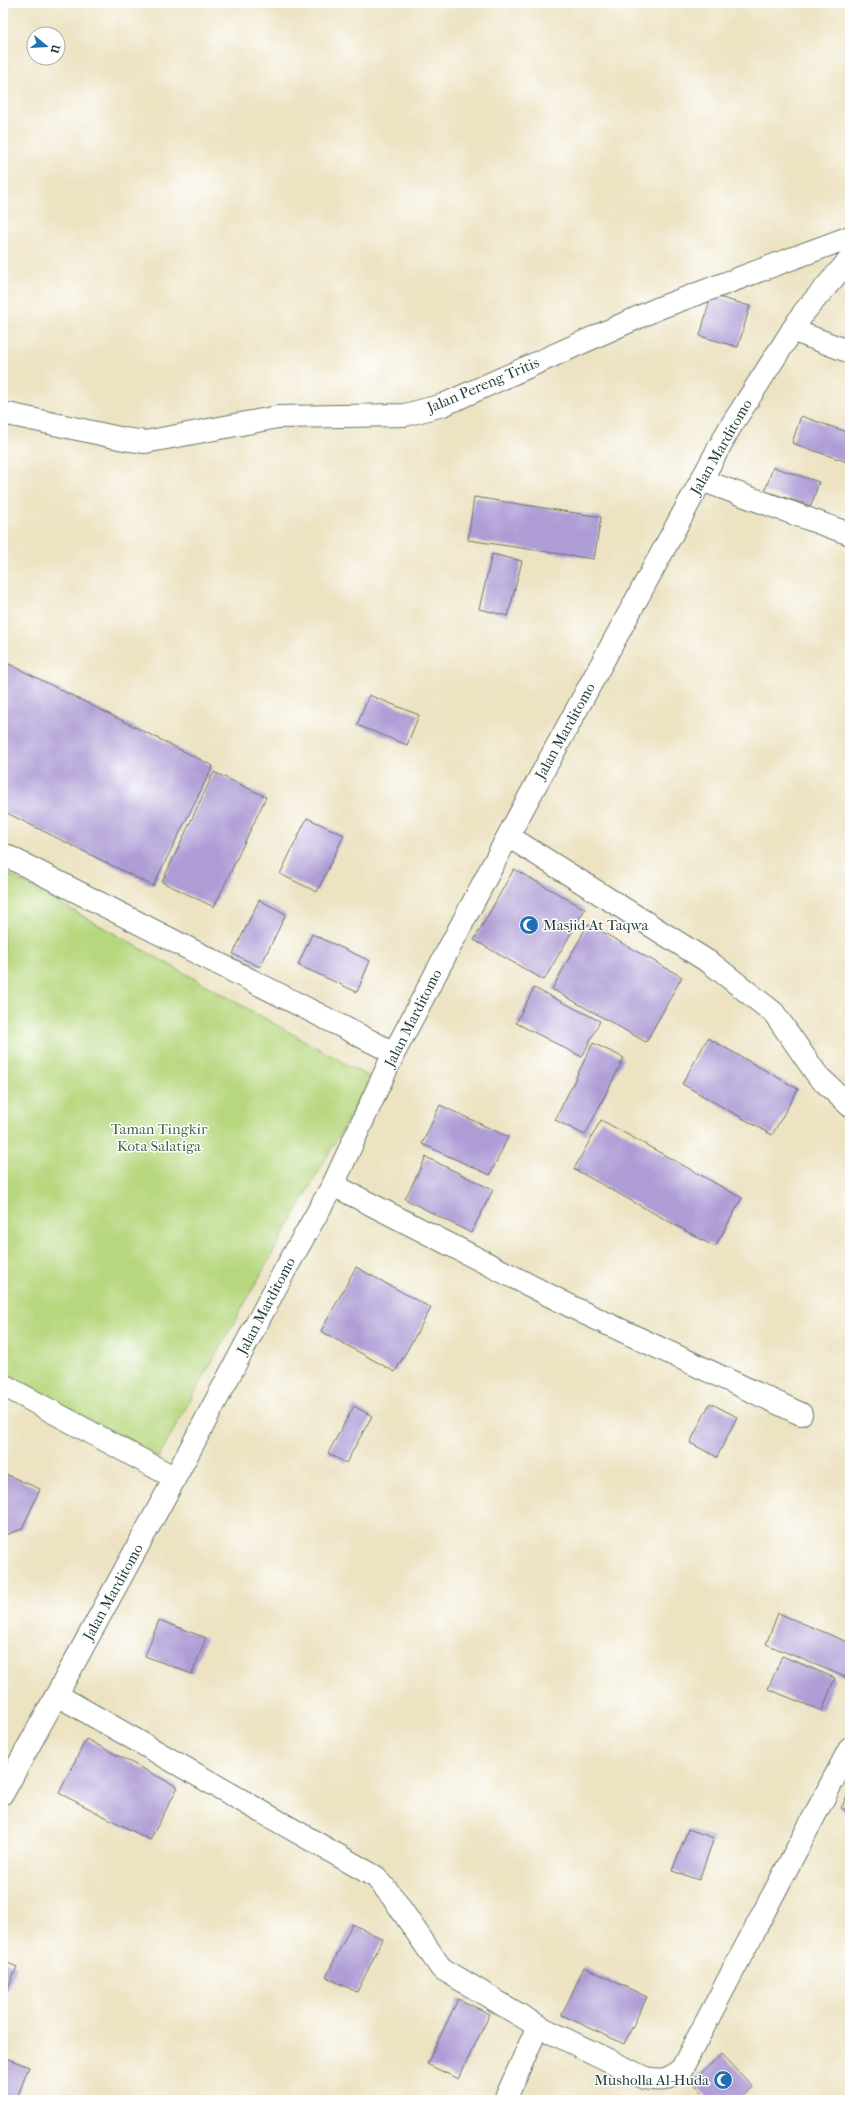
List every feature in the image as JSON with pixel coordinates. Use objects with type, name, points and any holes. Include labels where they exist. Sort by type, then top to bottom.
[{"type":"street","name":"Jalan Pereng Tritis","points":[[3,413],[124,439],[145,442],[278,416],[405,415],[443,405],[659,308],[850,237]]},
{"type":"street","name":"Jalan Marditomo","points":[[3,1793],[175,1478],[285,1270],[333,1185],[394,1053],[508,836],[729,429],[804,312],[850,259]]},
{"type":"street","points":[[792,330],[850,352]]},
{"type":"street","points":[[701,480],[850,534]]},
{"type":"street","points":[[508,836],[712,964],[731,978],[774,1013],[818,1076],[850,1106]]},
{"type":"street","points":[[3,854],[394,1053]]},
{"type":"street","points":[[333,1185],[582,1312],[801,1414]]},
{"type":"street","points":[[3,1386],[175,1478]]},
{"type":"street","points":[[57,1695],[376,1877],[394,1899],[441,1968],[538,2026],[645,2078],[661,2080],[673,2076],[682,2068],[850,1748]]},
{"type":"street","points":[[505,2100],[538,2026]]},
{"type":"green space","name":"Taman Tingkir Kota Salatiga","points":[[3,871],[371,1078],[158,1458],[3,1371]]},
{"type":"building","points":[[711,295],[750,306],[738,347],[700,336]]},
{"type":"building","points":[[801,416],[850,433],[850,452],[847,462],[792,443]]},
{"type":"building","points":[[773,467],[819,482],[811,506],[765,491]]},
{"type":"building","points":[[474,497],[601,517],[594,559],[468,540]]},
{"type":"building","points":[[492,554],[522,561],[508,616],[479,609]]},
{"type":"building","points":[[3,661],[213,766],[153,886],[3,811]]},
{"type":"building","points":[[369,695],[419,715],[407,745],[357,725]]},
{"type":"building","points":[[214,772],[266,797],[214,907],[162,882]]},
{"type":"building","points":[[307,818],[344,835],[317,892],[280,874]]},
{"type":"building","name":"Masjid At Taqwa","points":[[514,869],[585,909],[544,980],[474,940]]},
{"type":"building","points":[[259,900],[286,914],[260,967],[233,954]]},
{"type":"building","points":[[588,924],[682,977],[646,1042],[552,989]]},
{"type":"building","points":[[312,934],[370,961],[357,992],[298,965]]},
{"type":"building","points":[[534,988],[600,1021],[582,1057],[516,1023]]},
{"type":"building","points":[[708,1038],[798,1089],[772,1135],[682,1084]]},
{"type":"building","points":[[593,1043],[624,1058],[585,1135],[555,1120]]},
{"type":"building","points":[[440,1105],[508,1137],[490,1175],[422,1144]]},
{"type":"building","points":[[601,1120],[742,1198],[715,1247],[574,1169]]},
{"type":"building","points":[[426,1157],[493,1190],[471,1233],[405,1199]]},
{"type":"building","points":[[356,1267],[431,1308],[395,1372],[321,1331]]},
{"type":"building","points":[[710,1403],[737,1417],[717,1457],[690,1443]]},
{"type":"building","points":[[354,1406],[372,1416],[346,1463],[328,1453]]},
{"type":"building","points":[[3,1473],[40,1489],[22,1529],[3,1536]]},
{"type":"building","points":[[778,1613],[850,1643],[850,1679],[766,1644]]},
{"type":"building","points":[[159,1620],[206,1638],[192,1674],[145,1656]]},
{"type":"building","points":[[782,1656],[835,1678],[822,1711],[768,1689]]},
{"type":"building","points":[[86,1739],[178,1787],[150,1840],[59,1793]]},
{"type":"building","points":[[850,1791],[850,1813],[841,1808]]},
{"type":"building","points":[[688,1829],[714,1838],[699,1880],[672,1871]]},
{"type":"building","points":[[352,1924],[383,1939],[357,1992],[326,1977]]},
{"type":"building","points":[[3,1961],[17,1967],[3,1999]]},
{"type":"building","points":[[584,1967],[647,1997],[624,2044],[562,2015]]},
{"type":"building","points":[[458,1999],[490,2014],[458,2079],[427,2064]]},
{"type":"building","points":[[722,2054],[753,2087],[739,2100],[709,2100],[692,2081]]},
{"type":"building","points":[[3,2057],[29,2067],[16,2100],[3,2100]]},
{"type":"place","name":"Masjid At Taqwa","points":[[529,925]]},
{"type":"place","name":"Musholla Al-Huda","points":[[723,2080]]}]
